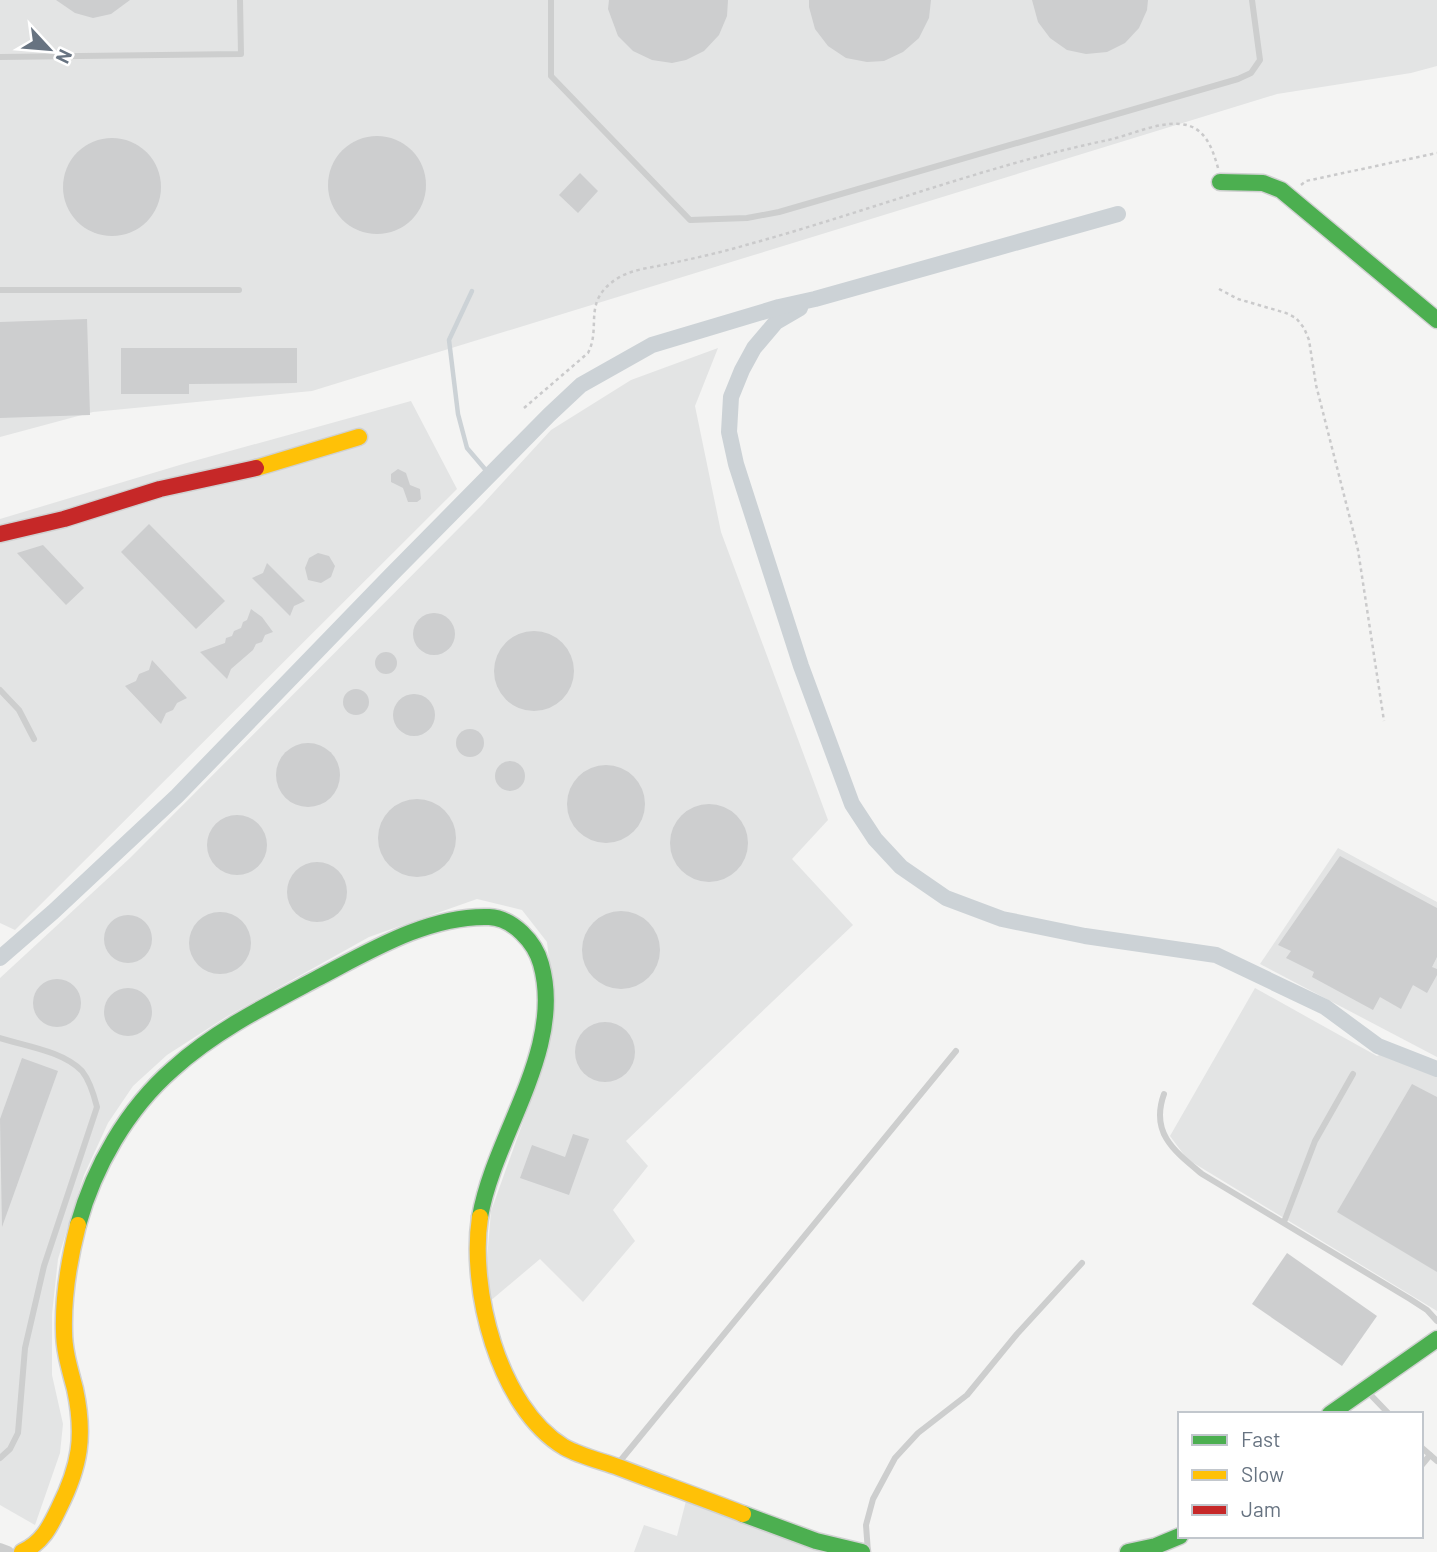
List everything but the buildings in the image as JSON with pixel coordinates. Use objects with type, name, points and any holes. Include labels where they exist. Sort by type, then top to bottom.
[{"type":"street","points":[[1220,182],[1263,183],[1281,190],[1437,320]]},
{"type":"street","points":[[0,534],[64,519],[160,489],[265,466],[359,437]]},
{"type":"street","points":[[22,1552],[45,1536],[71,1480],[80,1445],[74,1391],[66,1361],[64,1329],[71,1250],[94,1182],[132,1110],[177,1063],[225,1030],[358,958],[406,935],[446,923],[493,916],[519,929],[537,949],[544,970],[545,1010],[540,1049],[490,1179],[478,1226],[482,1301],[492,1340],[509,1382],[530,1418],[552,1440],[566,1448],[816,1541],[862,1552]]},
{"type":"street","points":[[1332,1412],[1437,1339]]},
{"type":"street","points":[[1128,1552],[1156,1546],[1178,1537]]},
{"type":"street","points":[[0,1549],[8,1552]]},
{"type":"lane","points":[[0,57],[241,54],[240,0]]},
{"type":"lane","points":[[551,0],[551,76],[690,220],[747,218],[779,212],[1238,79],[1251,73],[1261,60],[1252,0]]},
{"type":"lane","points":[[0,290],[239,290]]},
{"type":"lane","points":[[0,690],[19,710],[34,739]]},
{"type":"lane","points":[[0,1038],[65,1058],[83,1072],[93,1091],[97,1107],[44,1266],[25,1348],[18,1433],[10,1449],[0,1458]]},
{"type":"lane","points":[[614,1468],[956,1051]]},
{"type":"lane","points":[[1284,1222],[1315,1141],[1353,1074]]},
{"type":"lane","points":[[1164,1094],[1158,1110],[1160,1126],[1170,1144],[1202,1174],[1410,1299],[1427,1310],[1437,1321]]},
{"type":"lane","points":[[868,1552],[866,1525],[873,1499],[895,1458],[919,1433],[967,1395],[1082,1262]]},
{"type":"lane","points":[[1365,1389],[1387,1412]]},
{"type":"lane","points":[[1423,1449],[1437,1461]]},
{"type":"lane","points":[[1423,1464],[1430,1455]]},
{"type":"path","points":[[524,408],[588,354],[592,345],[593,315],[599,298],[606,288],[625,274],[745,245],[1060,149],[1124,136],[1164,124],[1188,125],[1201,132],[1213,149],[1220,182]]},
{"type":"path","points":[[1289,197],[1306,181],[1437,153]]},
{"type":"path","points":[[1219,289],[1238,299],[1296,318],[1309,340],[1316,385],[1359,550],[1384,721]]},
{"type":"shaded area","points":[[0,0],[1437,0],[1437,66],[1411,73],[1277,94],[312,391],[93,412],[0,437]]},
{"type":"shaded area","points":[[718,348],[695,406],[721,532],[828,820],[792,859],[853,925],[626,1141],[648,1166],[613,1210],[635,1241],[583,1302],[540,1259],[489,1302],[487,1260],[491,1211],[542,1069],[554,1003],[547,942],[522,910],[477,899],[369,937],[226,1017],[167,1055],[133,1086],[108,1123],[84,1175],[58,1259],[52,1314],[52,1375],[63,1424],[60,1453],[35,1525],[0,1505],[0,978],[130,858],[482,505],[551,430],[631,380]]},
{"type":"shaded area","points":[[411,401],[457,489],[15,930],[0,923],[0,519],[183,464]]},
{"type":"shaded area","points":[[1338,848],[1437,902],[1437,1057],[1260,964]]},
{"type":"shaded area","points":[[1255,988],[1377,1056],[1389,1051],[1437,1072],[1437,1311],[1187,1159],[1170,1136]]},
{"type":"shaded area","points":[[686,1501],[823,1549],[841,1552],[634,1552],[644,1525],[677,1536]]},
{"type":"waterway","points":[[0,958],[177,796],[390,576],[581,385],[652,345],[779,307],[1118,214]]},
{"type":"waterway","points":[[472,291],[449,340],[458,414],[467,448],[490,475]]},
{"type":"waterway","points":[[800,308],[776,322],[754,348],[731,397],[729,432],[736,464],[801,666],[852,804],[875,839],[901,867],[946,898],[1002,919],[1085,936],[1216,955],[1325,1007],[1378,1046],[1437,1069]]},
{"type":"traffic: fast","points":[[1220,182],[1263,183],[1281,190],[1437,320]]},
{"type":"traffic: fast","points":[[78,1225],[93,1182],[114,1140],[141,1102],[189,1055],[279,999],[399,937],[444,922],[489,917],[498,918],[514,927],[534,948],[541,964],[546,996],[544,1028],[536,1060],[499,1155],[480,1217]]},
{"type":"traffic: fast","points":[[1333,1412],[1437,1339]]},
{"type":"traffic: fast","points":[[743,1514],[816,1541],[862,1552]]},
{"type":"traffic: fast","points":[[1128,1552],[1156,1546],[1178,1537]]},
{"type":"traffic: slow","points":[[256,468],[359,437]]},
{"type":"traffic: slow","points":[[480,1217],[479,1277],[493,1344],[521,1404],[541,1429],[564,1447],[577,1453],[743,1514]]},
{"type":"traffic: slow","points":[[22,1552],[40,1539],[52,1522],[72,1478],[79,1450],[78,1406],[64,1338],[67,1278],[78,1225]]},
{"type":"traffic: jam","points":[[0,534],[64,519],[160,489],[256,468]]}]
